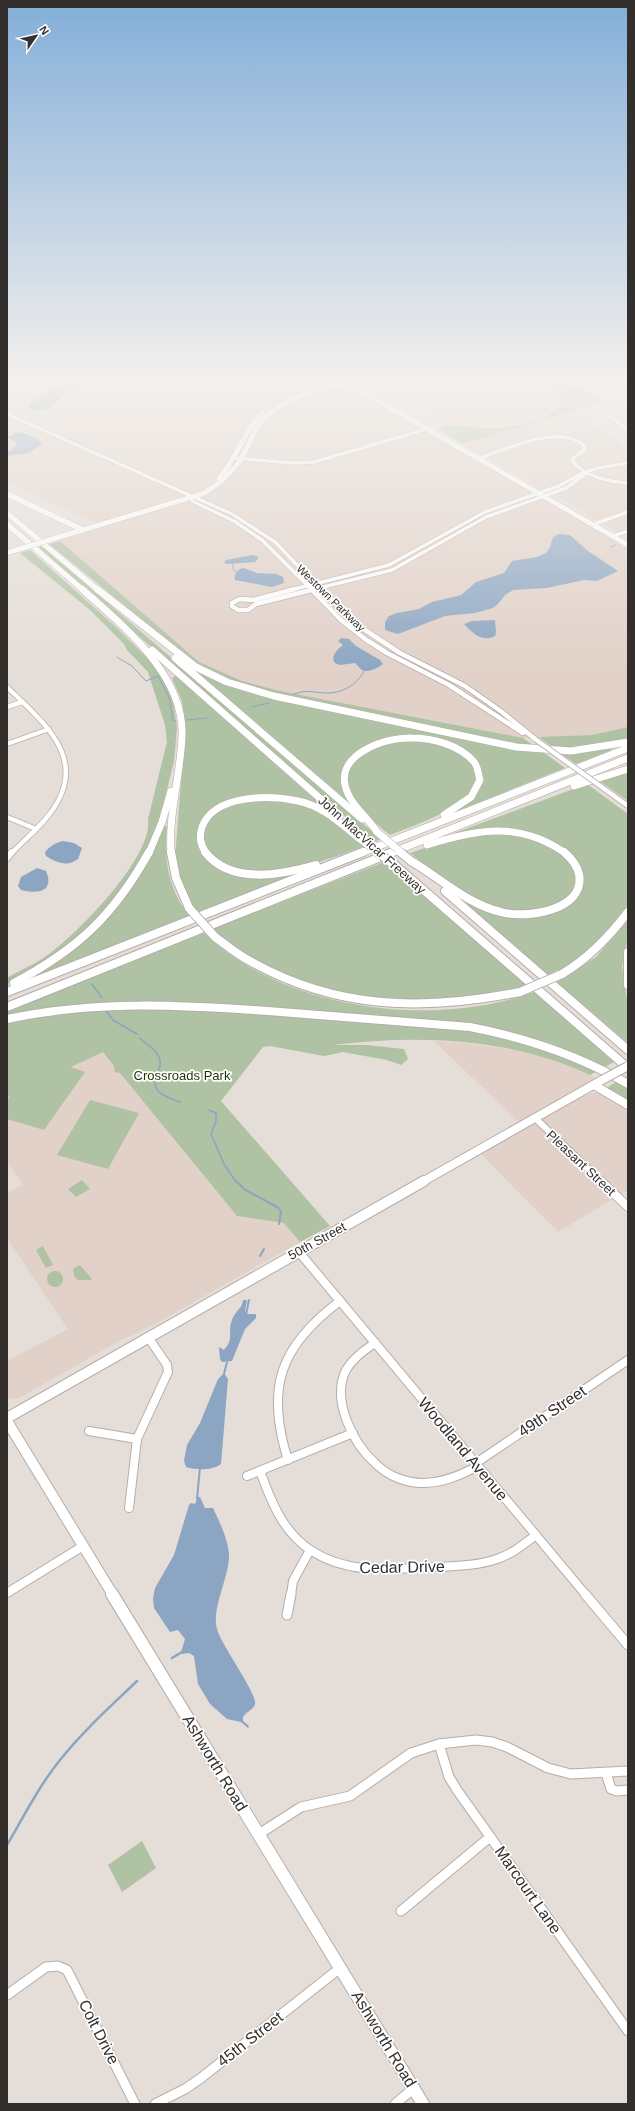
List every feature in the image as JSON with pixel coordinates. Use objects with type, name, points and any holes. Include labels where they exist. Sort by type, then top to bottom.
[{"type":"highway","points":[[7,494],[78,526],[83,530]]},
{"type":"highway","points":[[7,513],[117,606],[196,667],[227,682],[264,694],[527,749],[571,751],[628,742]]},
{"type":"highway","points":[[7,524],[117,620],[160,668],[171,686],[180,712],[182,734],[170,845],[174,877],[189,908],[215,937],[242,958],[284,980],[314,990],[360,1001],[394,1005],[443,1005],[483,1000],[520,992],[562,974],[593,954],[605,942],[628,912]]},
{"type":"highway","name":"John MacVicar Freeway","points":[[117,606],[628,1050]]},
{"type":"highway","name":"John MacVicar Freeway","points":[[117,620],[362,838],[628,1067]]},
{"type":"highway","points":[[378,832],[349,796],[345,786],[344,774],[356,756],[380,743],[412,738],[444,742],[469,755],[478,767],[480,777],[478,786],[471,797],[451,812],[388,843]]},
{"type":"highway","points":[[7,992],[628,748]]},
{"type":"highway","points":[[7,1007],[628,758]]},
{"type":"highway","points":[[7,986],[41,969],[75,946],[100,922],[121,898],[138,875],[156,840],[165,816],[178,765]]},
{"type":"highway","points":[[500,810],[628,768]]},
{"type":"highway","points":[[362,838],[337,820],[312,805],[290,799],[272,797],[252,798],[227,805],[210,815],[204,822],[200,834],[202,847],[213,860],[236,871],[254,874],[292,871],[352,853],[369,850]]},
{"type":"highway","points":[[338,875],[458,835],[478,832],[507,831],[536,837],[563,851],[578,870],[579,888],[568,902],[546,912],[533,914],[506,914],[472,902],[426,869],[411,861]]},
{"type":"highway","points":[[628,952],[628,985]]},
{"type":"highway","points":[[7,1019],[58,1009],[110,1004],[168,1004],[470,1028],[498,1032],[550,1045],[596,1065],[628,1084]]},
{"type":"highway","points":[[594,1085],[628,1105]]},
{"type":"main road","points":[[190,497],[217,479]]},
{"type":"main road","points":[[7,553],[190,497],[210,490],[226,479]]},
{"type":"main road","points":[[516,479],[615,535],[628,540]]},
{"type":"main road","points":[[543,494],[597,523],[628,545]]},
{"type":"main road","name":"50th Street","points":[[7,1418],[602,1080],[628,1067]]},
{"type":"main road","name":"Ashworth Road","points":[[7,1421],[423,2104]]},
{"type":"street","name":"Westown Parkway","points":[[149,479],[232,514],[259,530],[274,542],[332,602],[371,635],[400,653],[465,686],[502,712],[535,739]]},
{"type":"street","points":[[254,602],[389,565],[479,514],[570,486],[580,479]]},
{"type":"street","points":[[602,479],[610,482],[628,483]]},
{"type":"street","points":[[254,602],[252,609],[244,611],[236,610],[232,606],[232,603],[237,599],[254,602],[312,591],[392,570],[486,517],[543,494]]},
{"type":"street","name":"Westown Parkway","points":[[190,497],[252,532],[348,626],[369,642],[450,685],[535,739],[628,806]]},
{"type":"street","points":[[597,523],[628,512]]},
{"type":"street","points":[[615,535],[628,531]]},
{"type":"street","points":[[7,686],[57,739],[66,754],[68,777],[64,790],[55,807],[36,829],[7,858]]},
{"type":"street","points":[[7,707],[22,702]]},
{"type":"street","points":[[7,744],[49,729]]},
{"type":"street","points":[[7,817],[36,829]]},
{"type":"street","name":"Pleasant Street","points":[[535,1118],[628,1207]]},
{"type":"street","name":"Woodland Avenue","points":[[299,1252],[628,1645]]},
{"type":"street","points":[[288,1460],[280,1439],[279,1427],[279,1392],[284,1368],[294,1345],[305,1330],[318,1316],[340,1301]]},
{"type":"street","points":[[129,1508],[136,1439],[168,1372],[167,1365],[148,1337]]},
{"type":"street","name":"49th Street","points":[[375,1343],[357,1356],[349,1366],[342,1383],[341,1396],[343,1408],[367,1457],[378,1467],[405,1481],[436,1483],[451,1480],[477,1465],[628,1360]]},
{"type":"street","points":[[89,1431],[136,1439]]},
{"type":"street","points":[[247,1476],[354,1433]]},
{"type":"street","name":"Cedar Drive","points":[[260,1471],[281,1519],[294,1536],[310,1550],[343,1566],[366,1571],[482,1564],[500,1559],[515,1552],[536,1536]]},
{"type":"street","points":[[7,1593],[83,1546]]},
{"type":"street","points":[[287,1615],[293,1581],[310,1550]]},
{"type":"street","points":[[258,1834],[301,1808],[334,1802],[350,1796],[411,1753],[438,1744],[476,1740],[492,1742],[556,1771],[571,1774],[628,1771]]},
{"type":"street","name":"Marcourt Lane","points":[[438,1744],[449,1777],[628,2032]]},
{"type":"street","points":[[606,1773],[608,1785],[612,1790],[617,1792],[628,1790]]},
{"type":"street","points":[[401,1911],[490,1837]]},
{"type":"street","name":"Colt Drive","points":[[7,1995],[46,1967],[58,1966],[67,1970],[135,2104]]},
{"type":"street","name":"45th Street","points":[[155,2104],[185,2089],[201,2078],[340,1968]]},
{"type":"street","points":[[396,2104],[414,2088]]},
{"type":"shaded area","points":[[7,479],[513,479],[628,545],[628,727],[592,735],[523,738],[280,691],[242,681],[199,662],[56,538],[100,525],[7,483]]},
{"type":"shaded area","points":[[523,479],[571,479],[546,489],[541,489]]},
{"type":"shaded area","points":[[585,479],[596,479],[609,483],[628,484],[628,510],[596,520],[555,495]]},
{"type":"shaded area","points":[[604,479],[628,479],[628,482]]},
{"type":"shaded area","points":[[628,513],[628,530],[615,531],[603,524]]},
{"type":"shaded area","points":[[434,1041],[464,1043],[517,1050],[554,1060],[602,1080],[573,1098],[598,1092],[614,1100],[628,1112],[628,1190],[558,1232],[478,1151],[522,1125]]},
{"type":"shaded area","points":[[103,1052],[237,1216],[284,1223],[300,1242],[155,1324],[121,1340],[23,1396],[16,1399],[7,1398],[7,1361],[68,1329],[7,1238],[7,1193],[23,1185],[7,1161],[7,1097]]},
{"type":"green space","points":[[60,541],[199,662],[242,681],[280,691],[523,738],[536,747],[317,703],[238,684],[198,665],[49,544]]},
{"type":"green space","points":[[42,546],[381,839],[374,842],[38,548]]},
{"type":"green space","points":[[30,550],[116,627],[150,661],[167,685],[173,699],[177,728],[174,761],[158,827],[131,881],[86,933],[21,977],[7,984],[7,978],[42,959],[56,949],[91,916],[125,875],[138,854],[146,835],[148,819],[167,742],[165,725],[148,672],[127,650],[124,644],[90,610],[20,553]]},
{"type":"green space","points":[[195,669],[230,686],[272,698],[521,750],[543,752],[565,768],[452,813],[475,795],[482,779],[463,749],[399,737],[347,761],[342,772],[342,782],[344,792],[350,802],[349,803],[193,670]]},
{"type":"green space","points":[[176,676],[327,810],[285,796],[217,807],[198,841],[227,870],[299,873],[198,913],[180,883],[175,858],[185,732],[182,701],[172,678]]},
{"type":"green space","points":[[628,727],[628,739],[576,748],[554,748],[539,737],[592,735]]},
{"type":"green space","points":[[418,739],[462,753],[475,768],[476,782],[469,794],[455,805],[438,815],[390,835],[361,808],[349,787],[348,776],[352,765],[362,755],[376,746]]},
{"type":"green space","points":[[612,750],[576,764],[560,753]]},
{"type":"green space","points":[[628,770],[628,801],[598,780]]},
{"type":"green space","points":[[587,784],[628,814],[628,905],[593,947],[559,972],[557,970],[549,975],[456,895],[517,916],[573,900],[578,863],[526,832],[449,835]]},
{"type":"green space","points":[[257,799],[304,804],[328,817],[364,846],[323,861],[292,869],[277,871],[249,871],[219,859],[205,845],[202,836],[205,826],[212,816],[222,809],[233,804]]},
{"type":"green space","points":[[164,826],[167,826],[166,851],[169,874],[176,895],[189,916],[21,982],[63,957],[149,860]]},
{"type":"green space","points":[[502,832],[544,843],[569,860],[577,876],[573,891],[560,903],[534,912],[494,908],[448,883],[410,853],[451,839]]},
{"type":"green space","points":[[384,862],[527,986],[517,990],[444,1002],[356,997],[300,982],[237,950],[212,929]]},
{"type":"green space","points":[[628,920],[628,937],[622,967],[628,1006],[628,1043],[557,982],[596,957]]},
{"type":"green space","points":[[204,933],[237,959],[275,980],[317,995],[361,1005],[406,1010],[451,1009],[494,1003],[534,992],[614,1062],[605,1067],[550,1043],[503,1031],[212,1004],[159,1001],[110,1002],[81,1004],[7,1017],[7,1011]]},
{"type":"green space","name":"Crossroads Park","points":[[173,1005],[471,1030],[508,1036],[599,1070],[590,1075],[529,1053],[497,1046],[464,1042],[398,1040],[334,1045],[367,1045],[404,1049],[408,1059],[401,1065],[387,1060],[343,1052],[324,1056],[270,1046],[263,1047],[221,1101],[330,1226],[300,1242],[284,1223],[237,1216],[120,1073],[115,1072],[114,1066],[103,1052],[71,1067],[85,1072],[44,1130],[7,1119],[7,1101],[10,1096],[7,1097],[7,1021],[42,1014]]},
{"type":"green space","points":[[618,1081],[628,1087],[628,1102],[608,1089],[609,1086]]},
{"type":"green space","points":[[90,1100],[139,1113],[108,1169],[57,1155]]},
{"type":"green space","points":[[82,1180],[90,1189],[76,1197],[68,1189]]},
{"type":"green space","points":[[43,1246],[53,1265],[46,1268],[36,1250]]},
{"type":"green space","points":[[80,1265],[92,1279],[78,1280],[74,1276],[73,1269]]},
{"type":"green space","points":[[55,1271],[62,1276],[63,1279],[58,1286],[55,1287],[48,1282],[47,1279],[52,1272]]},
{"type":"green space","points":[[142,1841],[156,1868],[122,1892],[108,1865]]},
{"type":"water","points":[[559,534],[570,535],[588,551],[618,571],[597,581],[584,580],[547,588],[513,590],[505,595],[493,608],[475,613],[445,616],[398,634],[385,630],[385,622],[389,616],[419,609],[432,602],[461,595],[476,582],[504,573],[512,561],[537,557],[546,553],[550,547],[553,537]]},
{"type":"water","points":[[253,555],[259,557],[255,562],[224,563],[226,560]]},
{"type":"water","points":[[244,568],[257,573],[277,574],[283,577],[284,583],[272,587],[235,580],[237,572]]},
{"type":"water","points":[[495,620],[496,633],[495,636],[491,638],[482,638],[478,636],[464,624],[472,621]]},
{"type":"water","points":[[341,638],[349,639],[356,646],[380,660],[383,664],[376,668],[364,671],[355,663],[340,665],[335,663],[333,658],[334,655],[343,645],[338,641]]},
{"type":"water","points":[[63,841],[74,843],[82,848],[78,859],[70,863],[62,863],[54,861],[46,856],[45,852],[49,848]]},
{"type":"water","points":[[37,868],[46,871],[48,883],[46,887],[43,890],[33,892],[21,890],[18,886],[21,877]]},
{"type":"water","points":[[243,1300],[247,1300],[245,1311],[247,1314],[256,1314],[256,1318],[245,1329],[232,1361],[222,1362],[220,1359],[219,1347],[224,1350],[227,1346],[230,1339],[232,1320],[242,1305]]},
{"type":"water","points":[[224,1373],[228,1379],[221,1464],[213,1468],[204,1469],[186,1467],[184,1461],[187,1445],[200,1423],[218,1379]]},
{"type":"water","points":[[198,1497],[200,1497],[205,1508],[213,1508],[227,1542],[229,1563],[218,1602],[216,1621],[220,1636],[251,1690],[254,1699],[254,1706],[243,1717],[243,1721],[249,1726],[248,1728],[241,1722],[227,1719],[210,1704],[198,1684],[194,1656],[189,1653],[182,1654],[181,1652],[185,1639],[178,1630],[170,1632],[154,1608],[153,1598],[155,1588],[174,1555],[189,1505],[191,1503],[195,1504]]},
{"type":"waterway","points":[[611,547],[615,545]]},
{"type":"waterway","points":[[233,564],[233,570],[237,572]]},
{"type":"waterway","points":[[117,657],[132,666],[146,681],[158,676],[169,697],[173,721],[176,721]]},
{"type":"waterway","points":[[294,694],[307,691],[328,693],[340,691],[355,683],[365,669]]},
{"type":"waterway","points":[[252,707],[269,703]]},
{"type":"waterway","points":[[187,720],[207,718]]},
{"type":"waterway","points":[[92,984],[102,998]]},
{"type":"waterway","points":[[107,1012],[113,1020],[137,1034]]},
{"type":"waterway","points":[[140,1038],[158,1055],[160,1062],[155,1086],[158,1091],[180,1102]]},
{"type":"waterway","points":[[208,1110],[216,1113],[216,1121],[211,1134],[224,1164],[236,1182]]},
{"type":"waterway","points":[[236,1181],[244,1189],[277,1207],[281,1211],[279,1224]]},
{"type":"waterway","points":[[260,1256],[264,1249]]},
{"type":"waterway","points":[[246,1315],[249,1300]]},
{"type":"waterway","points":[[224,1374],[227,1362]]},
{"type":"waterway","points":[[197,1499],[200,1467]]},
{"type":"waterway","points":[[172,1658],[182,1652]]},
{"type":"waterway","points":[[7,1845],[38,1791],[52,1770],[69,1749],[107,1709],[137,1681]]}]
